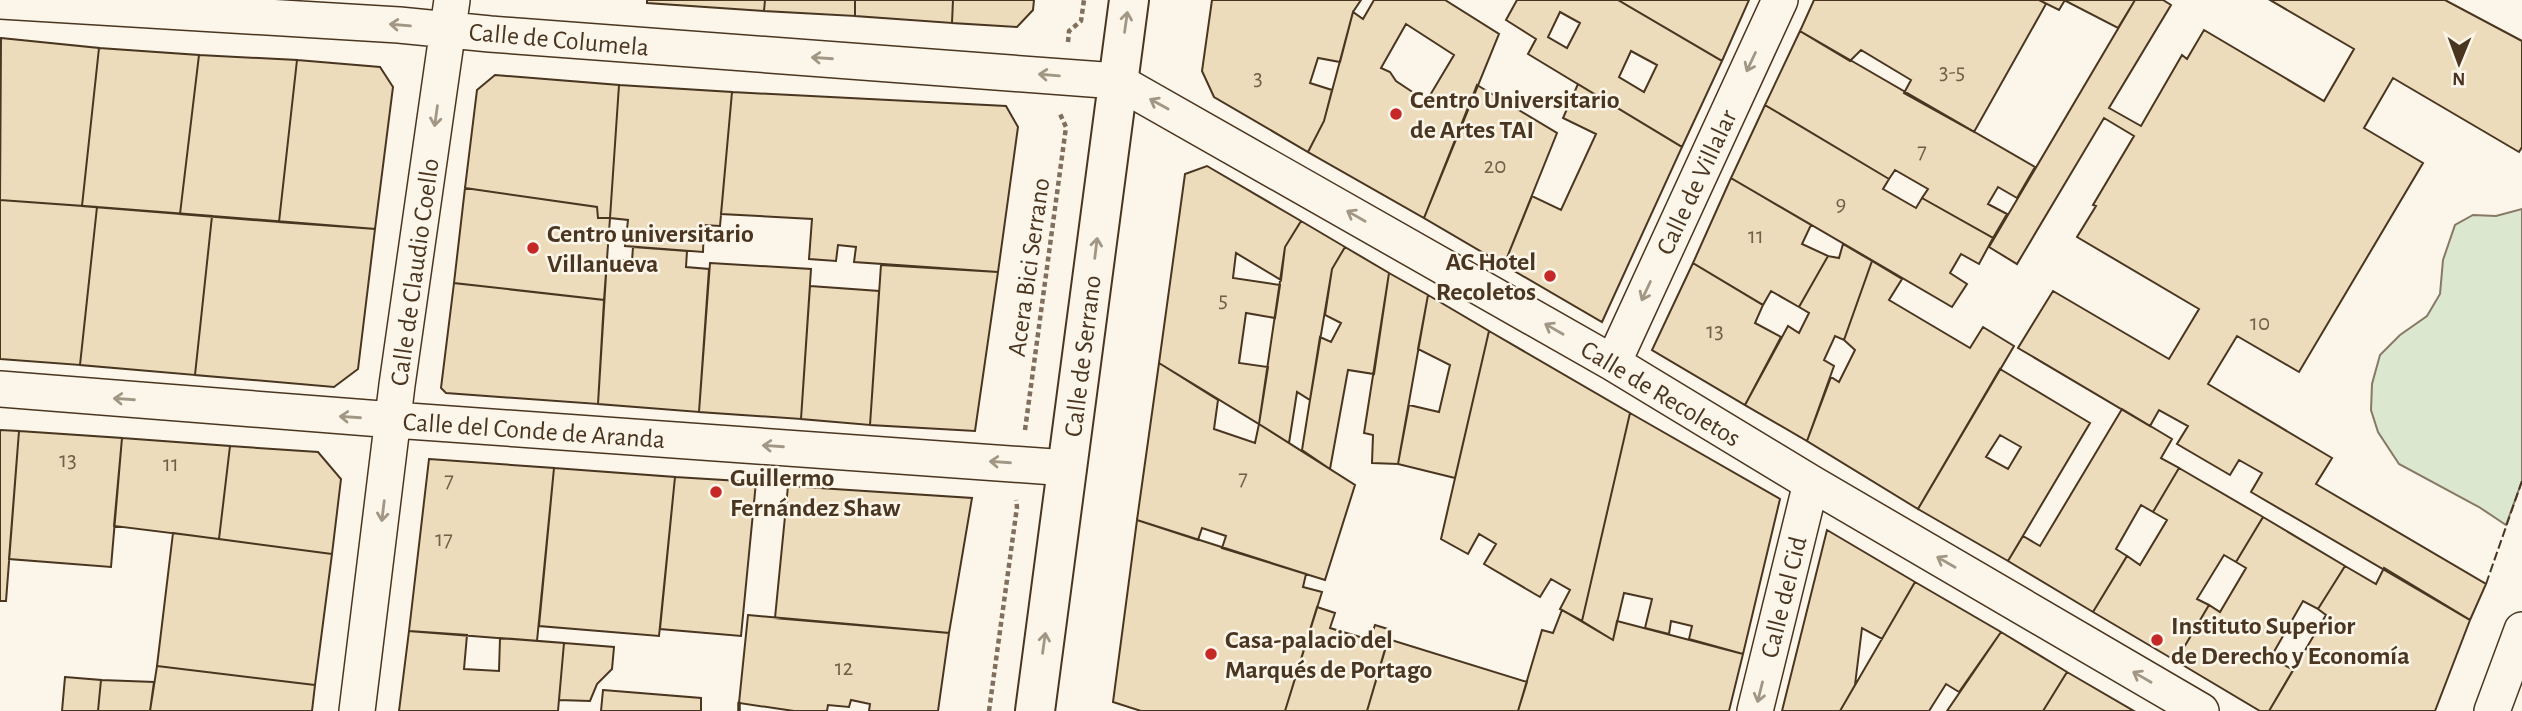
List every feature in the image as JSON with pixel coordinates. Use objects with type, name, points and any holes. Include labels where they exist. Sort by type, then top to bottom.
[{"type":"main road","name":"Calle de Serrano","points":[[1039,710],[1129,0]]},
{"type":"street","name":"Calle de Villalar","points":[[1613,363],[1780,0]]},
{"type":"street","name":"Calle de Columela","points":[[0,1],[450,15],[1117,81]]},
{"type":"street","name":"Calle de Claudio Coello","points":[[357,711],[397,385],[450,15]]},
{"type":"street","name":"Calle de Recoletos","points":[[1117,81],[1613,363],[1811,483],[2201,711]]},
{"type":"street","name":"Calle del Conde de Aranda","points":[[0,389],[1068,468]]},
{"type":"street","name":"Calle del Cid","points":[[1755,711],[1811,483]]},
{"type":"street","points":[[2491,711],[2522,630]]},
{"type":"path","points":[[1066,53],[1069,32],[1082,21],[1084,0]]},
{"type":"path","name":"Acera Bici Serrano","points":[[1024,432],[1066,127],[1060,113],[1061,101]]},
{"type":"path","points":[[989,711],[1017,507],[1015,496]]},
{"type":"green space","points":[[2522,209],[2522,481],[2506,525],[2479,507],[2399,464],[2378,432],[2371,410],[2372,384],[2380,355],[2400,335],[2427,316],[2440,294],[2443,260],[2455,225],[2473,215],[2496,216]]},
{"type":"building","points":[[647,0],[765,0],[764,11],[647,3]]},
{"type":"building","points":[[765,0],[855,0],[855,16],[764,11]]},
{"type":"building","points":[[855,0],[953,0],[952,23],[855,16]]},
{"type":"building","points":[[953,0],[1034,0],[1033,10],[1017,27],[952,23]]},
{"type":"building","points":[[1212,0],[1361,0],[1353,12],[1340,62],[1318,58],[1310,83],[1332,90],[1324,121],[1308,152],[1214,97],[1202,71]]},
{"type":"building","name":"Centro Universitario de Artes TAI","points":[[1374,0],[1445,0],[1499,34],[1424,218],[1308,152],[1324,121],[1353,12],[1363,19]],"holes":[[[1406,24],[1454,55],[1423,107],[1410,100],[1414,93],[1396,81],[1390,72],[1381,68]]]},
{"type":"building","points":[[1517,0],[1618,0],[1722,61],[1682,147],[1528,54],[1536,39],[1506,20]],"holes":[[[1560,12],[1580,23],[1567,48],[1548,37]],[[1631,51],[1657,65],[1644,92],[1619,77]]]},
{"type":"building","points":[[1618,0],[1749,0],[1722,61]]},
{"type":"building","points":[[1814,0],[2039,0],[2046,4],[1974,132],[1904,93],[1911,80],[1861,50],[1850,61],[1800,31]]},
{"type":"building","points":[[2039,0],[2065,0],[2059,10]]},
{"type":"building","points":[[2064,0],[2135,0],[2118,28]]},
{"type":"building","points":[[2135,0],[2163,0],[2171,5],[2109,108],[2141,126],[2182,55],[2187,59],[2204,30],[2324,101],[2354,49],[2270,0],[2445,0],[2522,41],[2522,147],[2519,152],[2393,78],[2364,128],[2423,163],[2299,372],[2237,336],[2208,384],[2332,458],[2316,484],[2486,584],[2470,620],[2251,492],[2262,473],[2239,460],[2230,475],[2177,444],[2188,426],[2159,410],[2150,426],[2018,348],[2053,291],[2169,359],[2199,309],[2077,237],[2134,136],[2104,118],[2017,264],[1989,247]]},
{"type":"building","points":[[1800,31],[2035,167],[2017,198],[1998,187],[1988,204],[2007,214],[1993,238],[1922,198],[1928,189],[1895,170],[1889,179],[1765,105]]},
{"type":"building","points":[[1,38],[99,48],[82,206],[0,200]]},
{"type":"building","points":[[99,48],[199,55],[180,214],[82,206]]},
{"type":"building","points":[[199,55],[297,60],[279,222],[180,214]]},
{"type":"building","points":[[297,60],[380,67],[393,87],[375,229],[279,222]]},
{"type":"building","points":[[495,75],[619,85],[610,218],[598,218],[597,207],[465,188],[477,90]]},
{"type":"building","points":[[1578,84],[1682,147],[1602,322],[1504,265],[1532,196],[1561,210],[1596,134],[1563,118]]},
{"type":"building","points":[[619,85],[732,92],[720,226],[704,225],[703,252],[625,246],[628,220],[610,218]]},
{"type":"building","points":[[1477,85],[1557,133],[1504,265],[1424,218]]},
{"type":"building","points":[[732,92],[1006,106],[1018,127],[998,272],[854,262],[856,247],[838,245],[836,261],[809,259],[812,219],[721,214]]},
{"type":"building","points":[[1765,105],[1889,179],[1883,189],[1916,208],[1922,198],[1993,238],[1979,264],[1961,254],[1950,273],[1967,284],[1952,307],[1731,178]]},
{"type":"building","points":[[1207,166],[1301,221],[1285,247],[1281,280],[1236,253],[1233,278],[1280,285],[1275,318],[1246,313],[1239,363],[1268,367],[1259,424],[1159,363],[1185,174]]},
{"type":"building","points":[[1731,178],[1811,225],[1802,244],[1828,256],[1799,307],[1771,291],[1763,305],[1693,263]]},
{"type":"building","name":"Centro universitario Villanueva","points":[[465,188],[597,207],[598,218],[610,218],[604,300],[454,283]]},
{"type":"building","points":[[0,200],[97,207],[80,365],[0,359]]},
{"type":"building","points":[[97,207],[212,216],[195,375],[80,365]]},
{"type":"building","points":[[212,216],[375,229],[358,369],[334,387],[195,375]]},
{"type":"building","points":[[1301,221],[1345,247],[1332,269],[1310,400],[1297,392],[1289,443],[1259,424],[1285,247]]},
{"type":"building","points":[[1843,244],[1872,261],[1844,340],[1835,336],[1824,360],[1834,366],[1807,441],[1745,405],[1788,326],[1799,333],[1809,313],[1799,307],[1828,256],[1839,258]]},
{"type":"building","points":[[633,247],[687,251],[686,267],[709,269],[699,412],[598,404],[607,259],[632,261]]},
{"type":"building","points":[[1345,247],[1389,273],[1374,374],[1348,370],[1330,469],[1302,450],[1320,337],[1331,342],[1341,323],[1325,315],[1332,269]]},
{"type":"building","points":[[1872,261],[1902,279],[1889,300],[1970,348],[1983,327],[2014,346],[1918,509],[1807,441],[1831,377],[1839,382],[1855,350],[1844,340]]},
{"type":"building","points":[[710,263],[811,269],[801,419],[699,412]]},
{"type":"building","points":[[1693,263],[1763,305],[1755,323],[1781,337],[1745,405],[1652,350]]},
{"type":"building","points":[[881,265],[998,272],[975,431],[870,425]]},
{"type":"building","points":[[1389,273],[1428,295],[1398,464],[1372,463],[1373,435],[1364,433]]},
{"type":"building","points":[[454,283],[604,300],[598,404],[446,393],[441,388]]},
{"type":"building","points":[[810,286],[879,291],[870,425],[801,419]]},
{"type":"building","points":[[1428,295],[1489,331],[1455,478],[1398,464],[1409,405],[1439,412],[1450,365],[1418,349]]},
{"type":"building","points":[[1489,331],[1630,413],[1582,621],[1560,609],[1570,590],[1551,579],[1540,597],[1484,564],[1496,544],[1479,534],[1468,554],[1441,539]]},
{"type":"building","points":[[1159,363],[1218,400],[1214,429],[1255,443],[1259,424],[1355,485],[1325,580],[1222,548],[1226,536],[1202,528],[1198,540],[1137,520]]},
{"type":"building","points":[[2000,369],[2090,423],[2008,561],[1918,509]],"holes":[[[2000,435],[2021,447],[2008,469],[1986,457]]]},
{"type":"building","points":[[2122,409],[2172,439],[2161,458],[2179,468],[2153,512],[2141,505],[2116,549],[2127,556],[2093,612],[2008,561],[2023,536],[2040,546]]},
{"type":"building","points":[[1630,413],[1780,499],[1743,654],[1689,639],[1692,626],[1671,621],[1669,634],[1645,628],[1652,599],[1624,593],[1613,640],[1582,621]]},
{"type":"building","points":[[0,430],[19,431],[6,601],[0,601]]},
{"type":"building","points":[[19,431],[122,438],[111,567],[9,559]]},
{"type":"building","points":[[122,438],[230,446],[219,539],[114,526]]},
{"type":"building","points":[[230,446],[318,452],[341,479],[332,554],[219,539]]},
{"type":"building","points":[[429,459],[554,468],[537,641],[409,631]]},
{"type":"building","points":[[554,468],[675,477],[659,636],[539,626]]},
{"type":"building","points":[[2179,468],[2263,517],[2236,562],[2224,555],[2197,599],[2209,605],[2176,661],[2093,612],[2127,556],[2140,565],[2167,520],[2153,512]]},
{"type":"building","points":[[675,477],[756,482],[741,636],[660,629]]},
{"type":"building","points":[[788,486],[972,498],[949,633],[775,618]]},
{"type":"building","points":[[2263,517],[2345,566],[2318,609],[2303,601],[2271,657],[2293,670],[2269,711],[2260,711],[2176,661],[2209,605],[2220,612],[2246,568],[2236,562]]},
{"type":"building","name":"Casa-palacio del Marqués de Portago","points":[[1137,520],[1306,574],[1303,587],[1322,592],[1285,711],[1141,711],[1113,702]]},
{"type":"building","points":[[1827,530],[1915,582],[1882,639],[1862,628],[1855,685],[1840,711],[1782,711]]},
{"type":"building","points":[[173,533],[332,554],[315,685],[157,666]]},
{"type":"building","points":[[2345,566],[2376,584],[2384,568],[2470,620],[2435,711],[2269,711],[2326,615],[2318,609]]},
{"type":"building","points":[[1915,582],[2001,632],[1959,692],[1946,684],[1929,711],[1840,711]]},
{"type":"building","points":[[1317,607],[1335,613],[1330,628],[1370,640],[1375,625],[1391,630],[1367,711],[1285,711]]},
{"type":"building","points":[[1562,610],[1613,640],[1617,621],[1743,654],[1729,711],[1518,711],[1542,630],[1553,633]]},
{"type":"building","points":[[748,615],[949,633],[938,711],[869,711],[870,704],[851,700],[849,707],[828,705],[827,711],[794,711],[739,703]]},
{"type":"building","points":[[409,631],[467,635],[464,669],[499,671],[500,638],[564,643],[558,711],[399,711]]},
{"type":"building","points":[[2001,632],[2067,672],[2043,711],[1947,711]]},
{"type":"building","points":[[1388,639],[1527,682],[1518,711],[1367,711]]},
{"type":"building","points":[[564,643],[614,647],[612,669],[597,684],[590,701],[559,700]]},
{"type":"building","points":[[157,666],[315,685],[312,711],[150,711]]},
{"type":"building","points":[[2067,672],[2134,711],[2043,711]]},
{"type":"building","points":[[65,677],[101,680],[98,711],[62,711]]},
{"type":"building","points":[[101,680],[154,682],[150,711],[98,711]]},
{"type":"building","points":[[603,690],[701,698],[701,711],[601,711]]},
{"type":"fence","points":[[2486,584],[2522,481]]},
{"type":"fence","points":[[756,482],[788,486]]},
{"type":"wall","points":[[739,703],[739,711]]},
{"type":"place","name":"Centro Universitario de Artes TAI","points":[[1396,114]]},
{"type":"place","name":"Centro universitario Villanueva","points":[[533,248]]},
{"type":"place","name":"AC Hotel Recoletos","points":[[1550,276]]},
{"type":"place","name":"Guillermo Fernández Shaw","points":[[716,492]]},
{"type":"place","name":"Instituto Superior de Derecho y Economía","points":[[2157,640]]},
{"type":"place","name":"Casa-palacio del Marqués de Portago","points":[[1211,654]]}]
